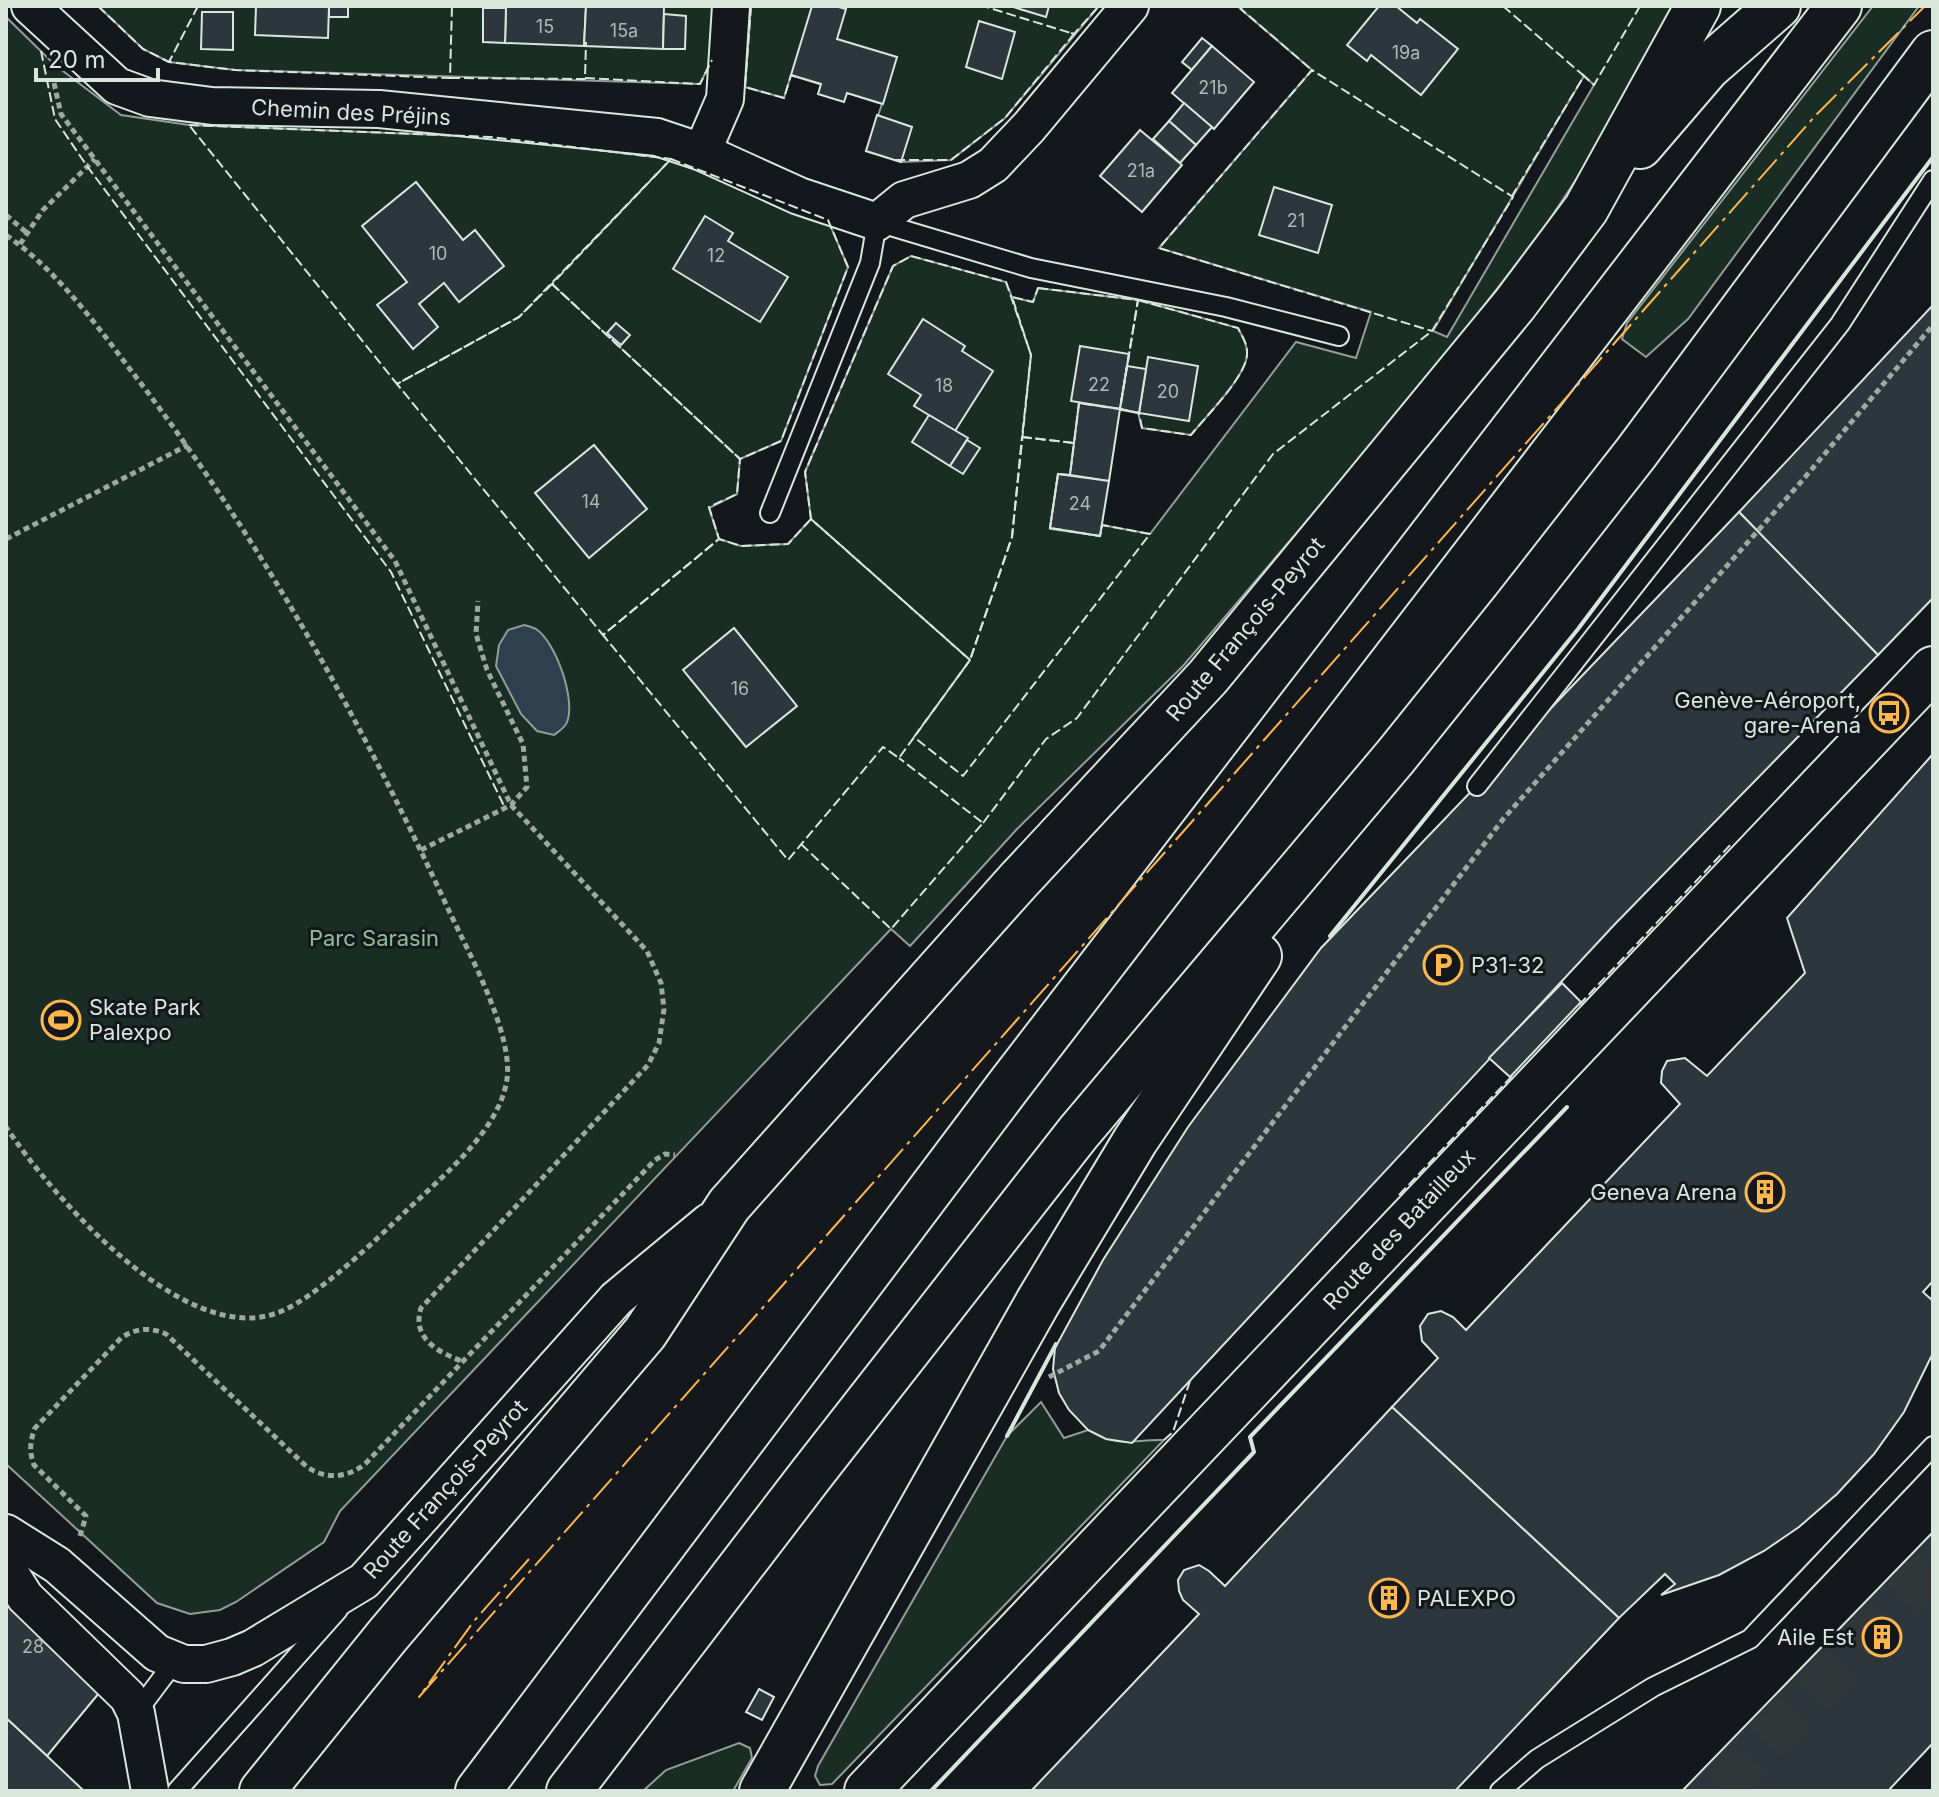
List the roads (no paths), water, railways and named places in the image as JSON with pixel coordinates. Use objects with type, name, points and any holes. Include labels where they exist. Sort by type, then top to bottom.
[{"type":"main road","name":"Route François-Peyrot","points":[[262,1791],[388,1635],[645,1333],[729,1205],[1018,881],[1208,677],[1515,304],[1586,209],[1698,6]]},
{"type":"main road","points":[[1586,209],[1707,68],[1778,6]]},
{"type":"main road","points":[[478,1791],[1020,1072],[1839,6]]},
{"type":"main road","points":[[569,1791],[1078,1133],[1396,756],[1636,453],[1933,53]]},
{"type":"main road","name":"Route des Batailleux","points":[[867,1791],[1933,669]]},
{"type":"main road","points":[[762,1791],[1038,1302],[1135,1141],[1396,756]]},
{"type":"street","name":"Chemin des Préjins","points":[[30,6],[117,86],[150,98],[212,106],[409,112],[657,137],[702,152],[799,196],[877,222]]},
{"type":"street","points":[[702,152],[725,99],[731,6]]},
{"type":"street","points":[[877,222],[904,200],[969,180],[993,165],[1029,127],[1130,6]]},
{"type":"street","name":"Route François-Peyrot","points":[[175,1661],[206,1664],[232,1657],[253,1648],[364,1581],[616,1299],[729,1205]]},
{"type":"street","points":[[6,1533],[57,1565],[157,1653],[175,1661]]},
{"type":"street","points":[[6,1567],[25,1597],[128,1697],[136,1713],[150,1791]]},
{"type":"lane","points":[[1477,786],[1840,324],[1933,180]]},
{"type":"lane","points":[[770,513],[870,263],[877,222],[1031,268],[1226,307],[1339,336]]},
{"type":"lane","points":[[1500,1791],[1537,1759],[1653,1687],[1750,1639],[1933,1446]]},
{"type":"lane","points":[[177,1791],[364,1581]]},
{"type":"lane","points":[[136,1713],[175,1661]]},
{"type":"water","points":[[524,625],[536,629],[551,646],[566,686],[569,700],[567,722],[554,735],[537,731],[521,714],[496,666],[499,645],[508,630]]},
{"type":"tunnel","points":[[1721,1791],[1933,1568]]},
{"type":"place","name":"Genève-Aéroport, gare-Arena","points":[[1889,713]]},
{"type":"place","name":"P31-32","points":[[1443,965]]},
{"type":"place","name":"Skate Park Palexpo","points":[[61,1020]]},
{"type":"place","name":"Geneva Arena","points":[[1765,1192]]},
{"type":"place","name":"PALEXPO","points":[[1389,1598]]},
{"type":"place","name":"Aile Est","points":[[1882,1637]]},
{"type":"park label","name":"Parc Sarasin","points":[[374,938]]}]
